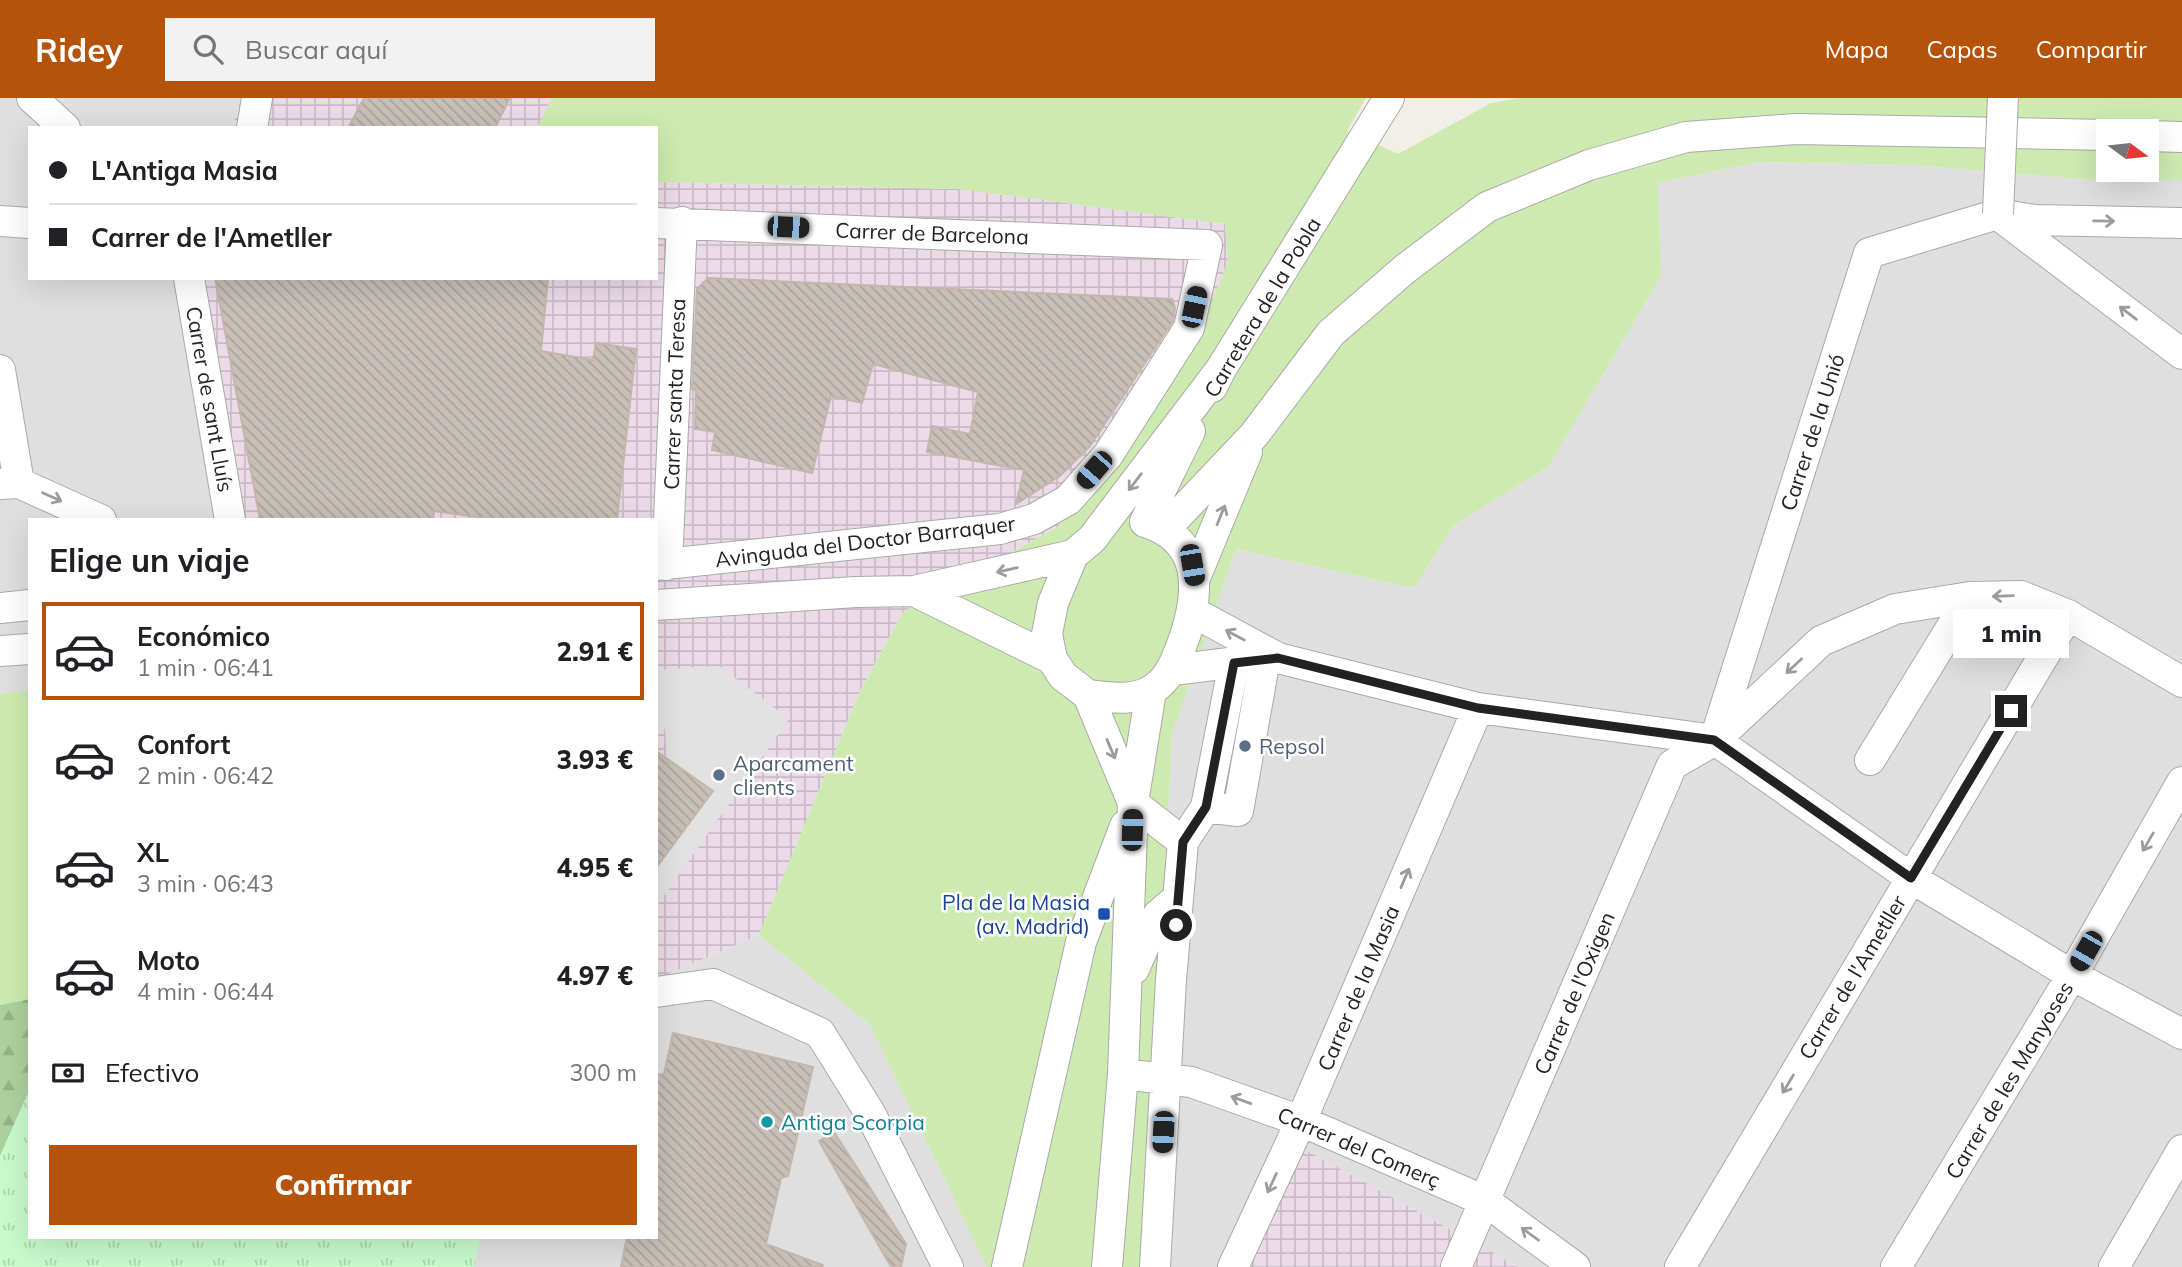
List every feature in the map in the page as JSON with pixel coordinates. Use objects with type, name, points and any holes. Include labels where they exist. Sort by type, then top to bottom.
[{"type":"street","points":[[32,98],[63,126]]},
{"type":"street","points":[[252,126],[257,98]]},
{"type":"street","name":"Carretera de la Pobla","points":[[1155,526],[1221,369],[1389,98]]},
{"type":"street","points":[[2003,98],[1998,215],[2182,354]]},
{"type":"street","points":[[1155,526],[1254,435],[1331,333],[1405,269],[1487,206],[1589,165],[1686,137],[1796,129],[2096,135]]},
{"type":"street","points":[[2160,136],[2182,137]]},
{"type":"street","name":"Carrer de la Unió","points":[[1714,740],[1869,253],[1998,215],[2035,220],[2182,223]]},
{"type":"street","points":[[0,221],[28,223]]},
{"type":"street","name":"Carrer de Barcelona","points":[[669,223],[1207,245]]},
{"type":"street","name":"Carrer santa Teresa","points":[[662,565],[669,223]]},
{"type":"street","name":"Avinguda del Doctor Barraquer","points":[[662,565],[1000,528],[1034,519],[1068,500],[1108,455],[1189,328],[1207,245]]},
{"type":"street","name":"Carrer de sant Lluís","points":[[189,280],[230,518]]},
{"type":"street","points":[[658,606],[856,592],[914,591],[1083,547],[1120,525],[1155,526],[1185,551],[1195,578],[1193,612],[1173,670],[1151,691],[1122,698],[1088,695],[1062,676],[1052,659],[1047,634],[1053,603],[1083,547],[1221,369]]},
{"type":"street","points":[[0,370],[10,484],[97,518]]},
{"type":"street","points":[[1195,578],[1254,435]]},
{"type":"street","points":[[856,592],[858,544]]},
{"type":"street","points":[[914,591],[1052,659]]},
{"type":"street","name":"Carrer de l'Oxigen","points":[[1457,1267],[1672,765],[1714,740],[1821,641],[1895,609],[1970,597],[2021,596],[2068,615],[2182,682]]},
{"type":"street","points":[[1870,760],[1970,597]]},
{"type":"street","points":[[0,608],[28,605]]},
{"type":"street","points":[[1193,612],[1271,658],[1478,708],[1714,740],[1911,878],[2072,975],[2182,1034]]},
{"type":"street","name":"Carrer de l'Ametller","points":[[1680,1267],[2068,615]]},
{"type":"street","points":[[0,651],[28,649]]},
{"type":"street","points":[[1173,670],[1271,658]]},
{"type":"street","points":[[1206,807],[1238,811],[1271,658]]},
{"type":"street","points":[[1155,1267],[1183,842],[1206,807],[1234,663]]},
{"type":"street","points":[[1107,1267],[1123,1074],[1133,803],[1151,691]]},
{"type":"street","points":[[1088,695],[1133,803],[1183,842]]},
{"type":"street","name":"Carrer de la Masia","points":[[1233,1267],[1301,1121],[1478,708]]},
{"type":"street","name":"Carrer de les Manyoses","points":[[1896,1267],[2072,975],[2182,782]]},
{"type":"street","points":[[1007,1267],[1081,942],[1133,803]]},
{"type":"street","points":[[1126,986],[1158,915],[1178,898]]},
{"type":"street","points":[[658,992],[713,984],[820,1032],[870,1113],[948,1267]]},
{"type":"street","name":"Carrer del Comerç","points":[[1123,1074],[1191,1082],[1301,1121],[1485,1201],[1575,1267]]},
{"type":"street","points":[[2114,1267],[2182,1150]]},
{"type":"shaded area","points":[[0,98],[241,98],[233,126],[28,126],[28,280],[204,280],[227,518],[28,518],[28,690],[0,694]]},
{"type":"shaded area","points":[[241,98],[552,98],[538,126],[233,126]]},
{"type":"shaded area","points":[[1758,162],[1913,165],[2096,182],[2182,180],[2182,1267],[1519,1267],[1304,1149],[1247,1267],[1145,1267],[1172,734],[1236,549],[1414,588],[1453,526],[1549,466],[1661,276],[1658,183]]},
{"type":"shaded area","points":[[658,182],[958,189],[1225,224],[1228,262],[1197,337],[1059,526],[903,612],[860,691],[759,935],[658,978],[658,518],[227,518],[204,280],[658,280]]},
{"type":"shaded area","name":"Aparcament clients","points":[[719,666],[789,719],[658,904],[658,865],[712,791],[667,758],[665,729],[658,729],[658,670]]},
{"type":"shaded area","points":[[759,935],[870,1025],[987,1267],[0,1267],[0,1156],[28,1093],[28,1239],[658,1239],[658,978]]},
{"type":"shaded area","points":[[1304,1149],[1519,1267],[1247,1267]]},
{"type":"green space","points":[[552,98],[1366,98],[1347,131],[1398,154],[1491,103],[1520,98],[2182,98],[2182,180],[2160,180],[2160,119],[2096,119],[2096,180],[1913,165],[1758,162],[1658,183],[1661,276],[1549,466],[1453,526],[1414,588],[1236,549],[1172,734],[1145,1267],[987,1267],[870,1025],[759,935],[860,691],[903,612],[1059,526],[1197,337],[1228,262],[1225,224],[958,189],[658,182],[658,126],[538,126]]},
{"type":"green space","points":[[28,690],[28,999],[0,1005],[0,694]]},
{"type":"green space","points":[[28,999],[28,1093],[0,1156],[0,1005]]},
{"type":"green space","points":[[28,1093],[28,1239],[480,1239],[474,1267],[0,1267],[0,1156]]},
{"type":"building","points":[[364,98],[510,98],[496,126],[349,126]]},
{"type":"building","points":[[708,278],[1172,299],[1175,308],[1173,321],[1090,446],[1060,476],[1016,504],[1024,470],[927,452],[932,426],[970,434],[978,392],[873,364],[862,403],[831,396],[812,473],[712,450],[715,432],[695,429],[696,390],[692,389],[697,289]]},
{"type":"building","points":[[215,280],[548,280],[541,351],[593,360],[596,343],[636,349],[617,518],[484,518],[434,511],[433,518],[260,518]]},
{"type":"building","points":[[658,752],[713,791],[658,865]]},
{"type":"building","points":[[673,1033],[813,1067],[788,1176],[781,1178],[766,1244],[823,1265],[822,1267],[621,1267],[627,1239],[658,1239],[658,1075],[664,1074]]},
{"type":"building","points":[[834,1132],[906,1244],[901,1267],[891,1267],[819,1141]]},
{"type":"place","name":"Repsol","points":[[1245,746]]},
{"type":"place","name":"Aparcament clients","points":[[719,775]]},
{"type":"place","name":"Pla de la Masia (av. Madrid)","points":[[1104,914]]},
{"type":"place","name":"Antiga Scorpia","points":[[767,1122]]},
{"type":"route","points":[[1176,925],[1183,842],[1206,807],[1234,663],[1278,658],[1478,708],[1714,740],[1911,878],[2011,711]]}]
